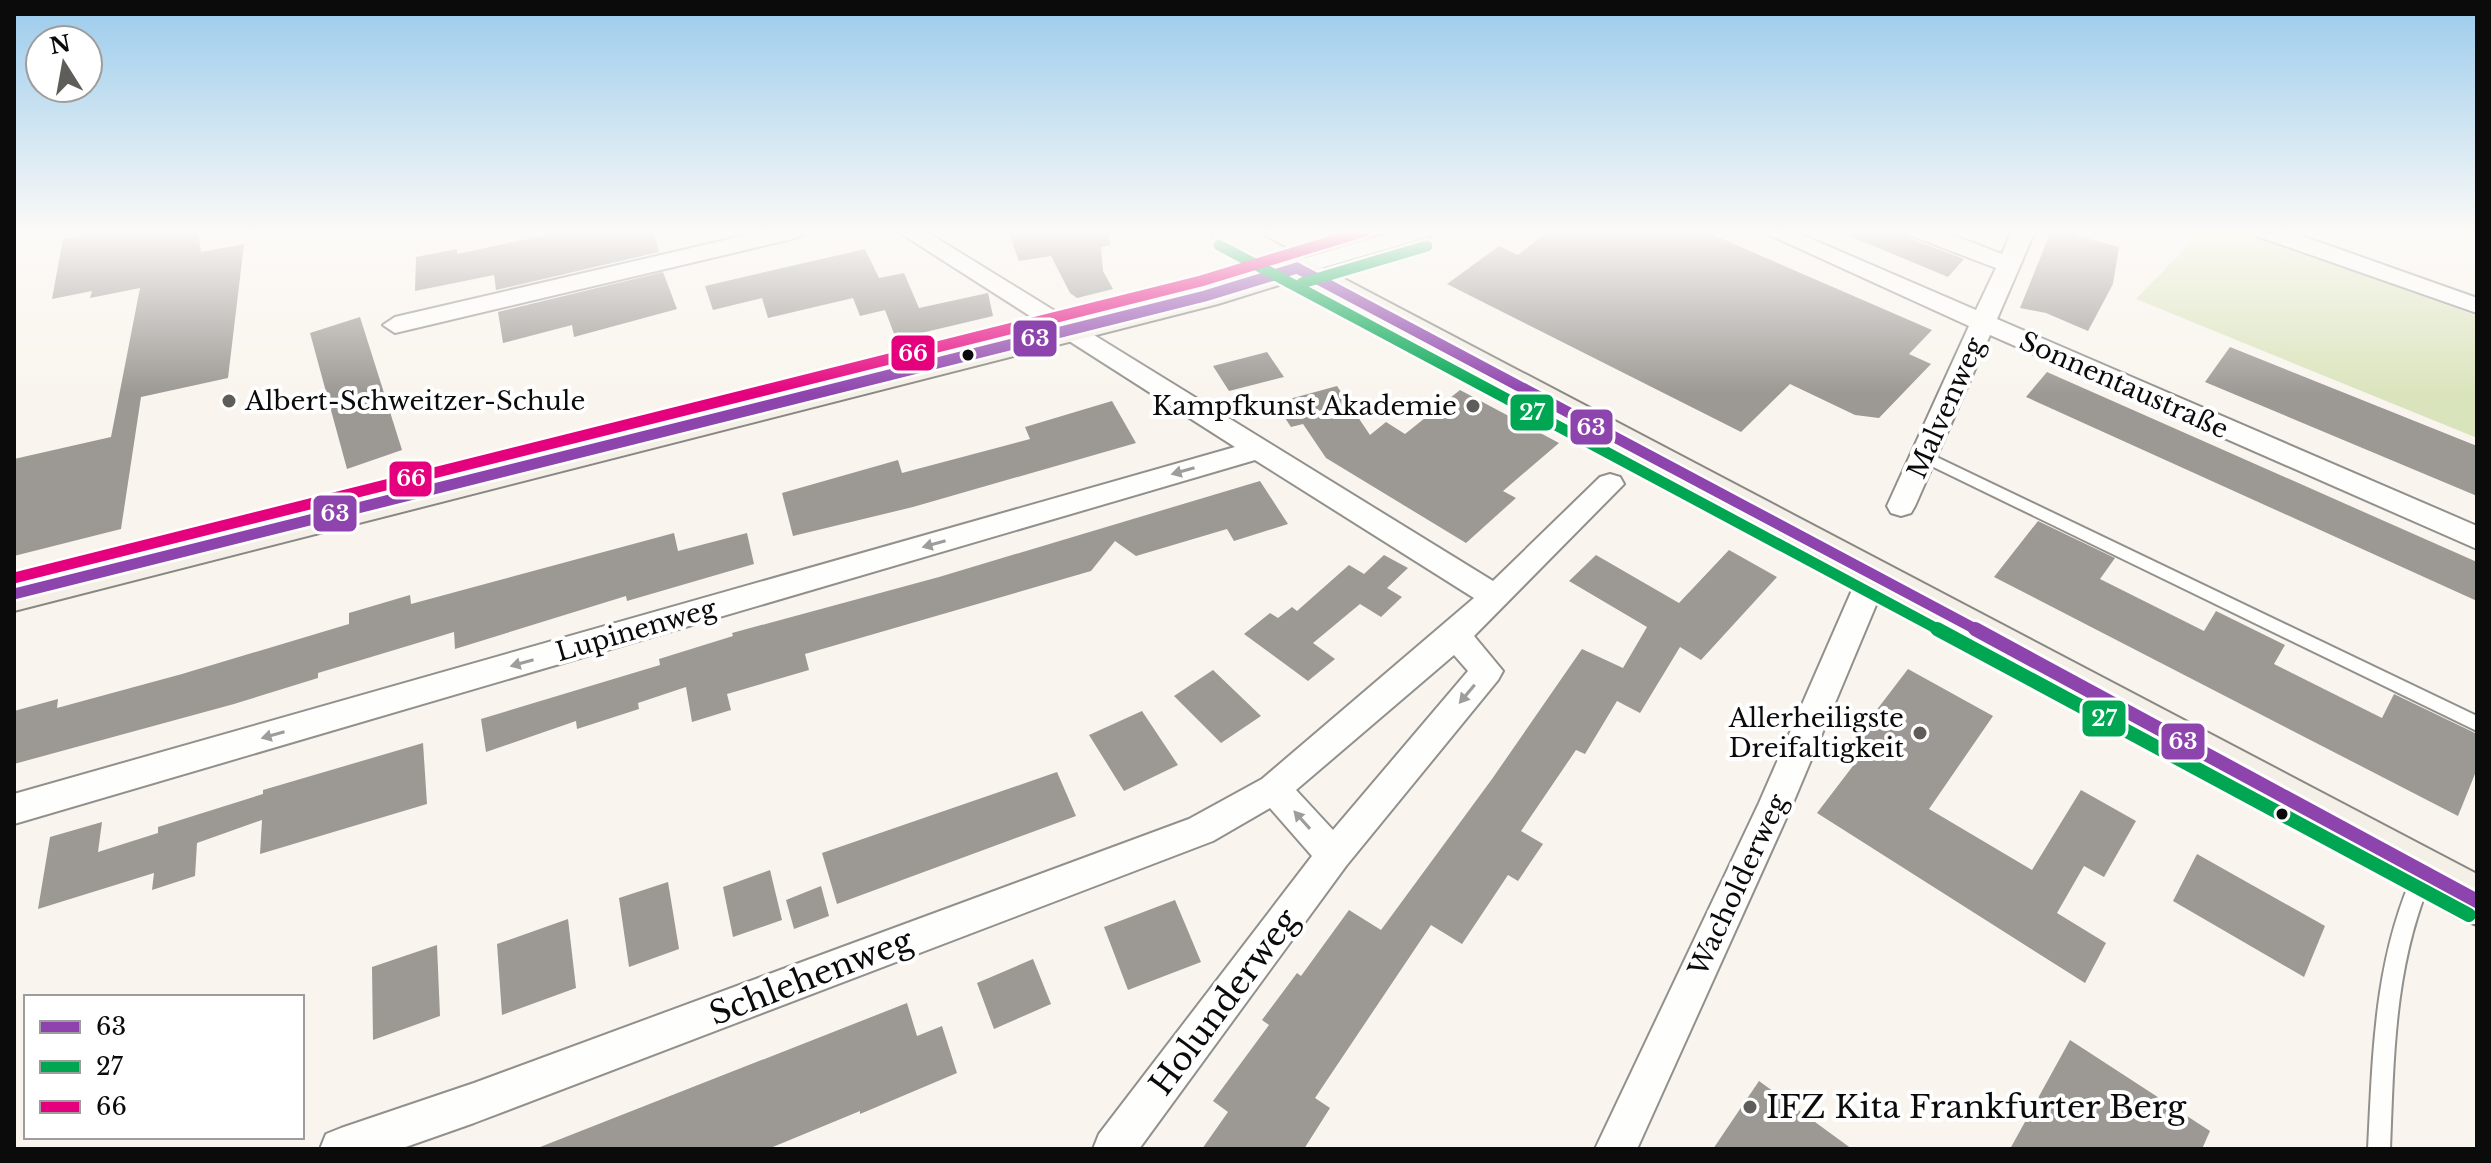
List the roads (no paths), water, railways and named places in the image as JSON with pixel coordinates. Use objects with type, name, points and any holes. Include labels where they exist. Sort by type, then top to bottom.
[{"type":"street","points":[[395,325],[564,285]]},
{"type":"street","points":[[994,285],[1494,596]]},
{"type":"street","points":[[1205,296],[1217,285]]},
{"type":"street","points":[[14,594],[1240,285]]},
{"type":"street","points":[[1329,285],[1641,454],[1874,574],[2477,901]]},
{"type":"street","name":"Sonnentaustraße","points":[[1897,285],[2477,538]]},
{"type":"street","name":"Malvenweg","points":[[1901,506],[2001,285]]},
{"type":"street","points":[[2418,285],[2477,306]]},
{"type":"street","name":"Lupinenweg","points":[[14,809],[1258,450]]},
{"type":"street","points":[[1333,855],[1274,789],[1455,636],[1610,484]]},
{"type":"street","name":"Wacholderweg","points":[[1616,1149],[1776,803],[1874,574]]},
{"type":"street","name":"Holunderweg","points":[[1114,1149],[1333,855],[1487,671],[1455,636]]},
{"type":"street","name":"Schlehenweg","points":[[341,1149],[474,1103],[1201,830],[1274,789]]},
{"type":"lane","points":[[1924,456],[2477,724]]},
{"type":"lane","points":[[2379,1149],[2388,976],[2406,907],[2423,873]]},
{"type":"place","name":"Albert-Schweitzer-Schule","points":[[229,401]]},
{"type":"place","name":"Kampfkunst Akademie","points":[[1473,406]]},
{"type":"place","name":"Allerheiligste Dreifaltigkeit","points":[[1920,733]]},
{"type":"place","name":"IFZ Kita Frankfurter Berg","points":[[1750,1107]]}]
